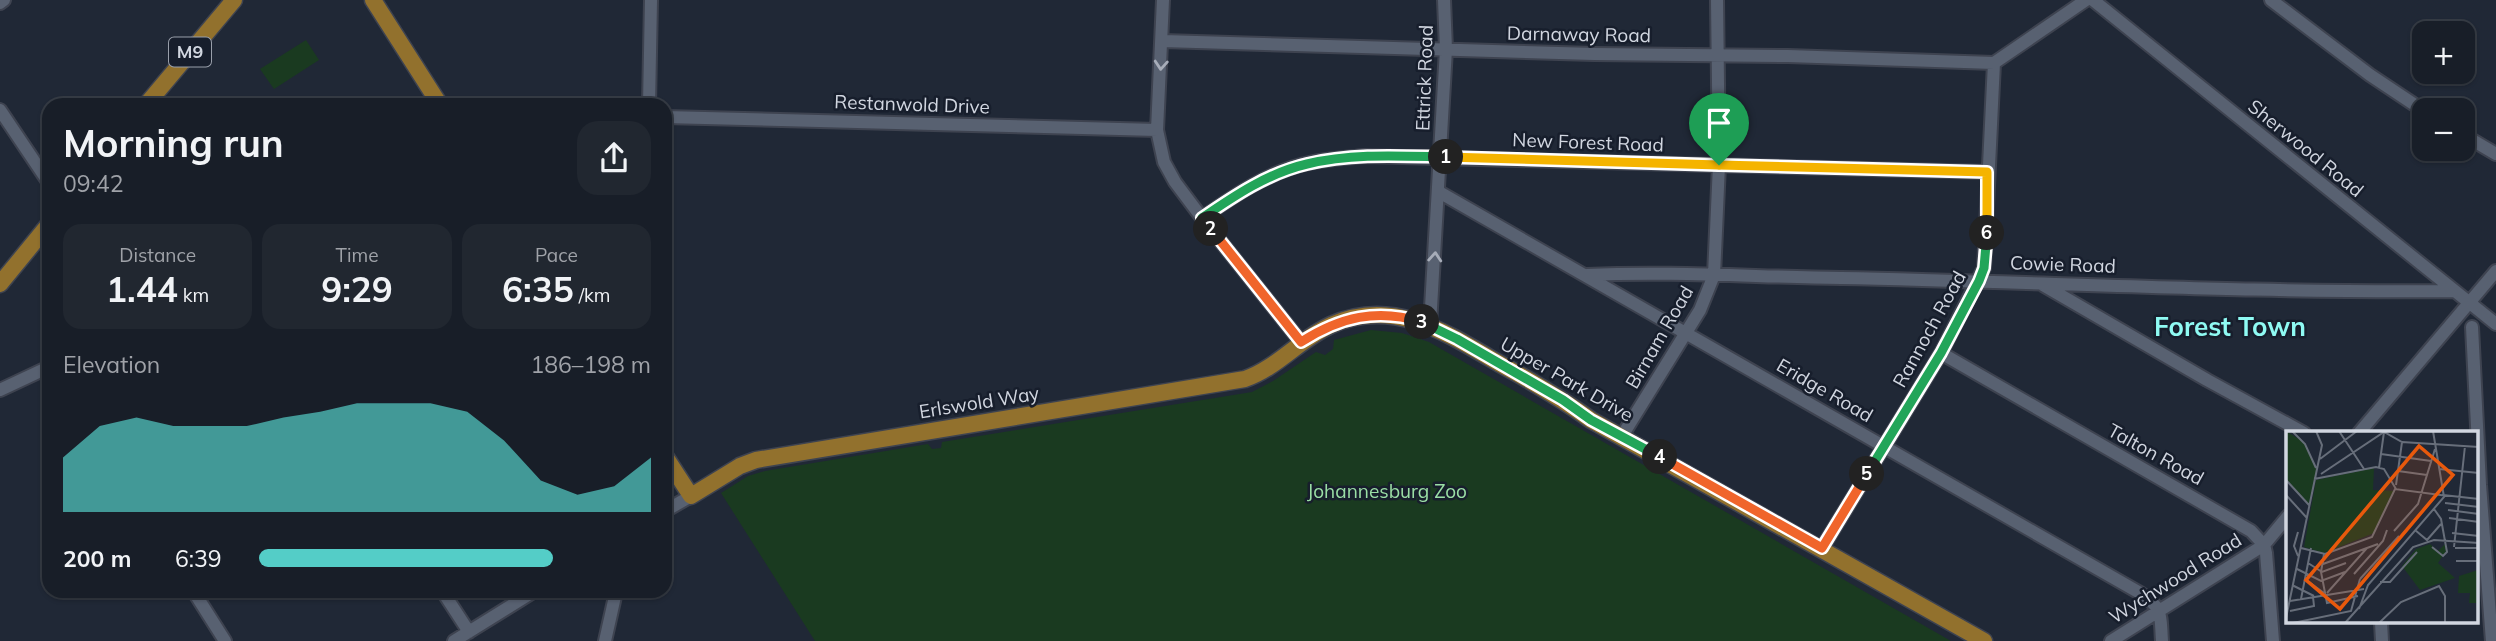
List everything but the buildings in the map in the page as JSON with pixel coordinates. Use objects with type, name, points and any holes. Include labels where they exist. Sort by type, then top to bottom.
[{"type":"main road","name":"M9","points":[[142,98],[223,0]]},
{"type":"main road","name":"M9","points":[[152,98],[234,0]]},
{"type":"main road","points":[[373,0],[436,98]]},
{"type":"main road","points":[[0,271],[42,220]]},
{"type":"main road","points":[[0,284],[42,233]]},
{"type":"main road","name":"Upper Park Drive","points":[[1301,342],[1331,325],[1365,315],[1390,315],[1430,325],[1984,641]]},
{"type":"main road","name":"Erlswold Way","points":[[691,496],[740,466],[755,460],[1245,379],[1259,373],[1301,342]]},
{"type":"main road","points":[[672,467],[691,496]]},
{"type":"street","points":[[649,98],[651,0]]},
{"type":"street","points":[[1163,0],[1157,130],[1160,153],[1168,171],[1202,218],[1301,342]]},
{"type":"street","name":"Ettrick Road","points":[[1430,325],[1446,49],[1444,0]]},
{"type":"street","name":"Birnam Road","points":[[1622,436],[1700,310],[1714,275],[1719,165],[1717,0]]},
{"type":"street","points":[[1994,63],[2086,0]]},
{"type":"street","name":"Sherwood Road","points":[[2093,0],[2496,324]]},
{"type":"street","points":[[2270,0],[2412,103]]},
{"type":"street","name":"Darnaway Road","points":[[1163,41],[1994,63]]},
{"type":"street","name":"Rannoch Road","points":[[1822,548],[1941,353],[1984,268],[1994,63]]},
{"type":"street","points":[[0,110],[42,173]]},
{"type":"street","name":"Restanwold Drive","points":[[672,117],[1157,130]]},
{"type":"street","points":[[2475,142],[2496,154]]},
{"type":"street","name":"New Forest Road","points":[[1202,218],[1245,190],[1286,170],[1307,163],[1364,156],[1987,172]]},
{"type":"street","name":"Eridge Road","points":[[1439,192],[2140,593],[2160,610]]},
{"type":"street","points":[[2361,431],[2496,271]]},
{"type":"street","name":"Cowie Road","points":[[1587,275],[1714,275],[2453,291]]},
{"type":"street","points":[[2040,283],[2300,431]]},
{"type":"street","points":[[2472,327],[2477,431]]},
{"type":"street","name":"Talton Road","points":[[1941,353],[2222,513],[2251,531],[2264,545]]},
{"type":"street","points":[[0,390],[42,371]]},
{"type":"street","points":[[2478,446],[2492,641]]},
{"type":"street","name":"Erlswold Way","points":[[672,507],[691,496]]},
{"type":"street","name":"Wychwood Road","points":[[2111,641],[2264,545],[2286,518]]},
{"type":"street","points":[[2264,545],[2273,641]]},
{"type":"street","points":[[198,598],[225,641]]},
{"type":"street","points":[[447,598],[469,632]]},
{"type":"street","points":[[454,641],[523,598]]},
{"type":"street","points":[[605,641],[615,598]]},
{"type":"street","points":[[2160,610],[2162,641]]},
{"type":"green space","points":[[306,40],[319,60],[274,89],[260,69]]},
{"type":"green space","name":"Johannesburg Zoo","points":[[1371,330],[1402,333],[1429,342],[1951,641],[815,641],[721,493],[748,476],[765,471],[928,444],[932,449],[941,448],[942,442],[1252,392],[1316,352],[1325,355],[1333,349],[1334,340]]},
{"type":"district","name":"Forest Town","points":[[2230,327]]},
{"type":"route","points":[[1364,156],[1719,165],[1987,172],[1987,248],[1979,281],[1941,353],[1822,548],[1591,420],[1563,400],[1430,325],[1410,318],[1365,315],[1331,325],[1301,342],[1202,218],[1245,190],[1286,170],[1307,163],[1364,156]]}]
